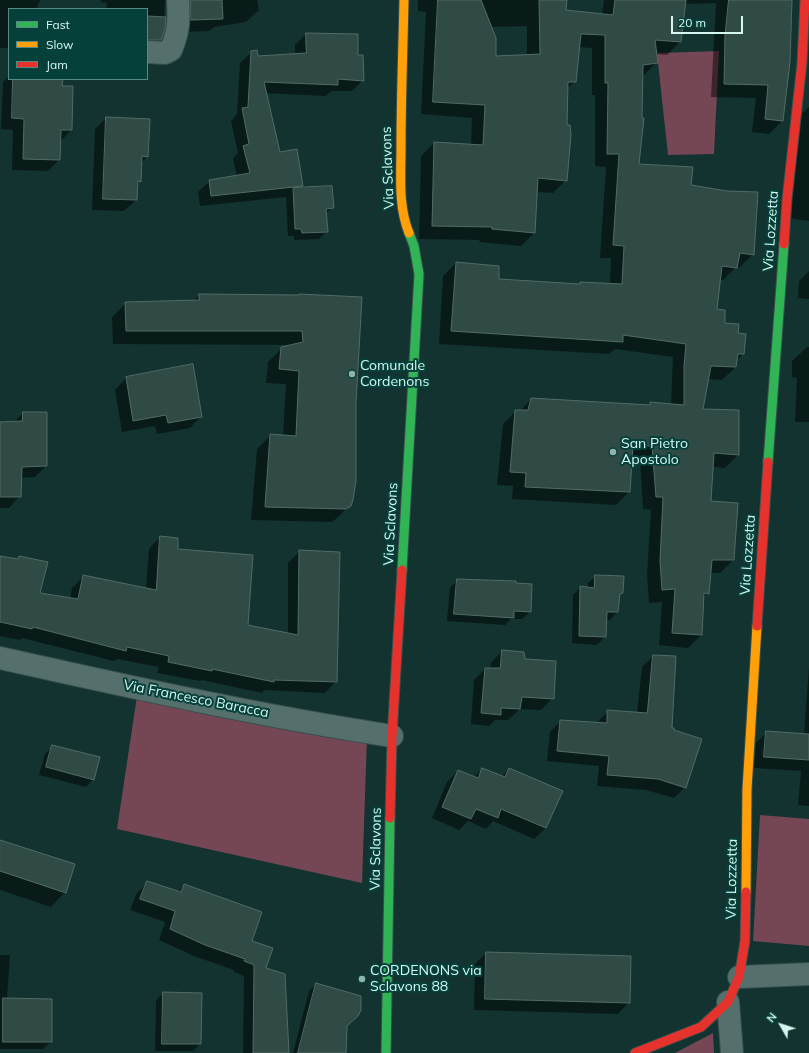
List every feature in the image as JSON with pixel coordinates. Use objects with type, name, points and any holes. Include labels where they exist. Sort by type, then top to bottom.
[{"type":"street","points":[[148,52],[165,53],[171,50],[177,37],[180,22],[178,0]]},
{"type":"street","name":"Via Sclavons","points":[[386,1053],[392,736],[419,274],[414,246],[404,221],[401,189],[401,110],[404,0]]},
{"type":"street","name":"Via Lozzetta","points":[[635,1053],[701,1027],[728,1002],[739,977],[745,941],[747,789],[761,553],[787,199],[802,63],[805,0]]},
{"type":"street","name":"Via Francesco Baracca","points":[[0,658],[148,691],[330,726],[392,736]]},
{"type":"street","points":[[739,977],[809,974]]},
{"type":"street","points":[[728,1002],[732,1053]]},
{"type":"shaded area","points":[[719,51],[714,154],[668,155],[657,53]]},
{"type":"shaded area","points":[[137,696],[367,738],[362,883],[117,829]]},
{"type":"shaded area","points":[[760,815],[809,819],[809,946],[753,941]]},
{"type":"shaded area","points":[[713,1033],[714,1053],[675,1053]]},
{"type":"building","points":[[191,0],[222,0],[223,19],[191,20]]},
{"type":"building","points":[[438,0],[481,0],[496,38],[496,56],[540,54],[539,0],[567,0],[566,10],[613,15],[615,0],[686,0],[681,42],[655,40],[658,63],[643,65],[642,118],[644,118],[639,164],[693,167],[691,185],[727,191],[758,192],[754,255],[740,253],[737,268],[722,266],[717,309],[725,310],[725,323],[739,324],[738,333],[746,334],[744,354],[738,354],[736,367],[711,366],[703,409],[739,410],[739,455],[714,453],[711,501],[738,503],[734,560],[712,560],[709,594],[704,593],[702,635],[672,633],[675,589],[662,590],[660,561],[663,497],[656,497],[652,446],[633,446],[630,492],[525,487],[526,473],[510,472],[515,410],[528,410],[531,398],[650,405],[650,402],[684,405],[684,366],[686,344],[623,335],[623,342],[451,331],[456,262],[499,266],[499,279],[580,284],[580,282],[622,284],[624,246],[613,245],[619,154],[607,154],[608,83],[605,83],[605,35],[581,34],[576,82],[568,82],[567,125],[570,125],[571,135],[567,181],[538,178],[535,233],[492,229],[492,227],[432,226],[434,142],[483,145],[485,105],[433,102]]},
{"type":"building","points":[[729,0],[792,0],[790,62],[783,121],[765,119],[768,85],[724,84],[725,36]]},
{"type":"building","points":[[148,16],[166,17],[165,29],[161,40],[148,40]]},
{"type":"building","points":[[306,33],[358,34],[358,55],[363,55],[364,81],[338,79],[338,85],[264,82],[280,152],[297,149],[303,186],[211,196],[209,180],[250,173],[243,146],[249,144],[242,108],[248,107],[251,51],[257,50],[258,56],[306,53]]},
{"type":"building","points":[[13,80],[63,80],[62,86],[73,86],[72,130],[61,130],[60,160],[23,159],[24,119],[12,118]]},
{"type":"building","points":[[106,117],[150,119],[148,157],[142,156],[141,182],[138,181],[137,200],[103,199]]},
{"type":"building","points":[[332,186],[334,208],[326,209],[328,232],[302,233],[301,229],[295,229],[293,188]]},
{"type":"building","points":[[199,294],[299,294],[362,297],[356,403],[356,481],[351,506],[346,509],[265,507],[270,434],[296,436],[299,371],[279,369],[281,347],[303,342],[302,331],[126,331],[125,302],[199,300]]},
{"type":"building","points":[[193,364],[202,417],[168,423],[166,415],[133,421],[126,377]]},
{"type":"building","points":[[23,412],[47,412],[47,466],[22,467],[21,497],[0,497],[0,422],[22,421]]},
{"type":"building","points":[[160,536],[178,538],[178,549],[253,555],[248,625],[298,635],[299,550],[340,552],[337,682],[274,680],[274,682],[212,669],[212,671],[168,662],[169,656],[127,647],[126,651],[33,627],[32,629],[0,622],[0,556],[18,559],[19,556],[48,562],[40,593],[78,599],[83,575],[156,590]]},
{"type":"building","points":[[595,575],[624,576],[623,593],[620,594],[618,612],[607,612],[606,637],[579,636],[580,586],[594,588]]},
{"type":"building","points":[[457,579],[516,581],[516,583],[532,584],[531,612],[514,611],[514,618],[454,614]]},
{"type":"building","points":[[502,650],[524,652],[525,659],[556,661],[554,699],[522,697],[520,709],[501,708],[501,715],[481,713],[485,668],[500,668]]},
{"type":"building","points":[[653,655],[676,656],[672,728],[702,739],[686,788],[658,779],[607,775],[609,756],[557,751],[560,720],[607,723],[607,710],[647,713]]},
{"type":"building","points":[[766,731],[809,734],[809,760],[764,757]]},
{"type":"building","points":[[52,745],[100,757],[94,780],[46,767]]},
{"type":"building","points":[[482,768],[505,777],[509,768],[563,791],[546,828],[501,809],[498,818],[476,809],[471,819],[442,807],[458,770],[478,778]]},
{"type":"building","points":[[0,840],[75,864],[66,893],[0,871]]},
{"type":"building","points":[[147,881],[181,892],[184,884],[262,912],[252,941],[273,948],[266,968],[285,974],[289,1053],[253,1053],[254,965],[244,961],[245,959],[205,945],[170,929],[175,911],[140,899]]},
{"type":"building","points":[[486,952],[631,956],[630,1003],[485,999]]},
{"type":"building","points":[[316,983],[361,996],[361,1010],[358,1016],[347,1026],[346,1053],[298,1053]]},
{"type":"building","points":[[163,992],[202,993],[201,1044],[162,1044]]},
{"type":"building","points":[[3,998],[52,999],[52,1042],[3,1042]]},
{"type":"traffic: fast","points":[[402,570],[419,274],[414,246],[409,233]]},
{"type":"traffic: fast","points":[[768,462],[784,244]]},
{"type":"traffic: fast","points":[[386,1053],[390,818]]},
{"type":"traffic: slow","points":[[404,0],[401,180],[403,212],[409,233]]},
{"type":"traffic: slow","points":[[746,892],[747,789],[757,626]]},
{"type":"traffic: jam","points":[[784,244],[787,199],[802,63],[805,0]]},
{"type":"traffic: jam","points":[[757,626],[768,462]]},
{"type":"traffic: jam","points":[[390,818],[392,736],[402,570]]},
{"type":"traffic: jam","points":[[635,1053],[701,1027],[728,1002],[739,977],[745,941],[746,892]]},
{"type":"place","name":"Comunale Cordenons","points":[[352,374]]},
{"type":"place","name":"San Pietro Apostolo","points":[[613,452]]},
{"type":"place","name":"CORDENONS via Sclavons 88","points":[[362,979]]}]
